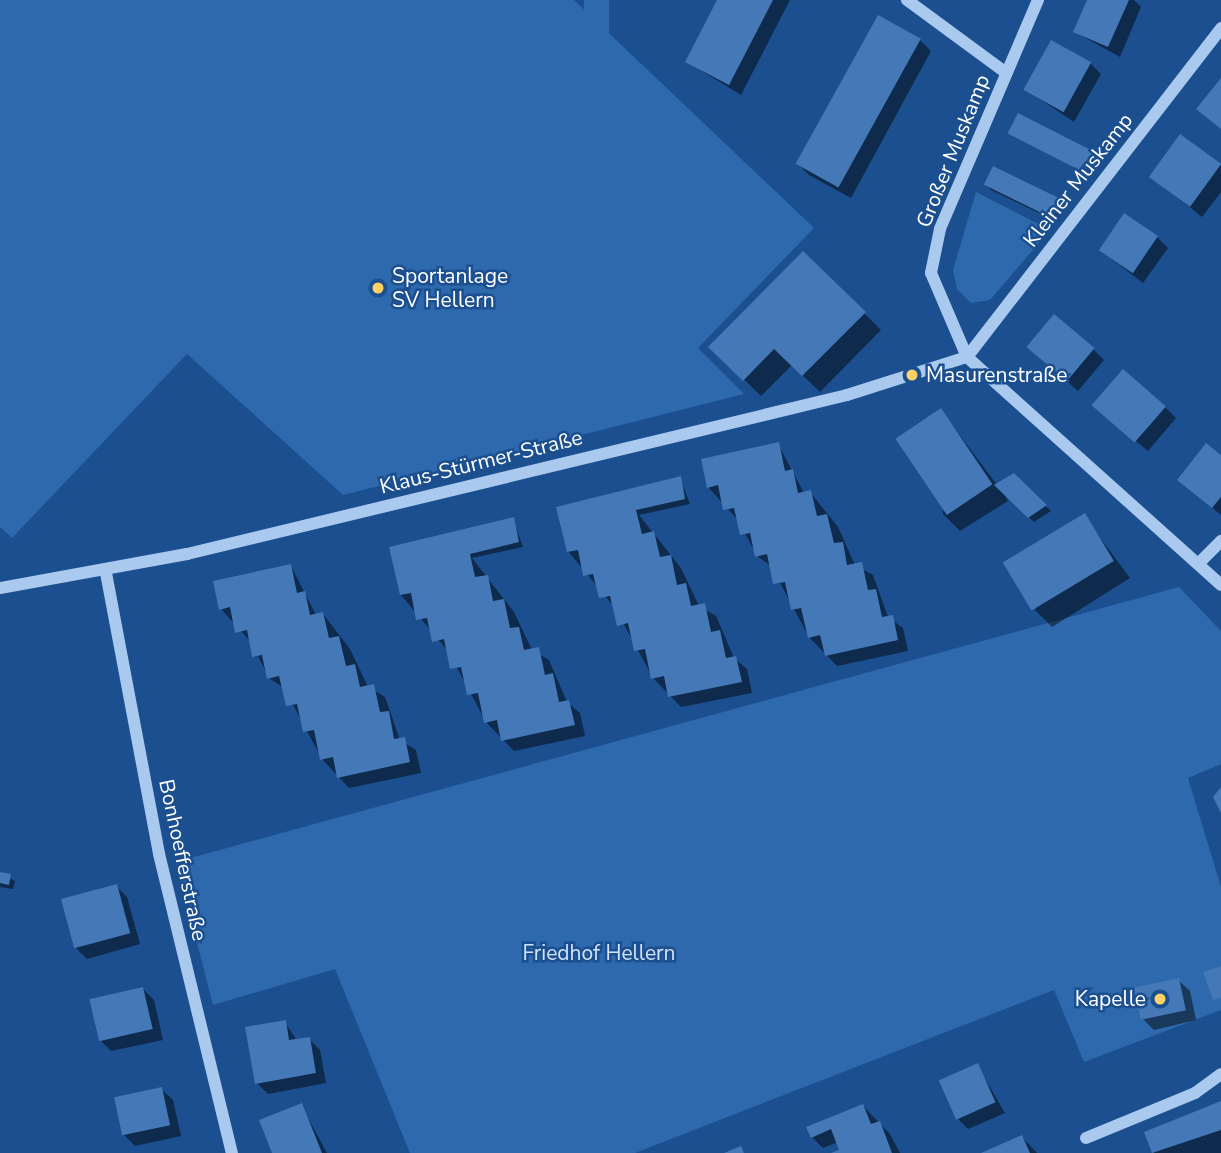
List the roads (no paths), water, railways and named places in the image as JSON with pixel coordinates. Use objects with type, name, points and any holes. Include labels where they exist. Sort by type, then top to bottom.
[{"type":"street","points":[[907,0],[1005,72]]},
{"type":"street","name":"Großer Muskamp","points":[[967,357],[931,273],[940,229],[1038,0]]},
{"type":"street","name":"Kleiner Muskamp","points":[[967,357],[1221,27]]},
{"type":"street","points":[[967,357],[1200,562],[1221,585]]},
{"type":"street","name":"Klaus-Stürmer-Straße","points":[[0,588],[106,573],[847,395],[967,357]]},
{"type":"street","points":[[1200,562],[1221,541]]},
{"type":"street","name":"Bonhoefferstraße","points":[[106,573],[159,854],[232,1153]]},
{"type":"street","points":[[1086,1138],[1195,1093],[1221,1074]]},
{"type":"place","name":"Sportanlage SV Hellern","points":[[378,288]]},
{"type":"place","name":"Masurenstraße","points":[[912,375]]},
{"type":"place","name":"Kapelle","points":[[1160,999]]},
{"type":"park label","name":"Friedhof Hellern","points":[[599,953]]}]
